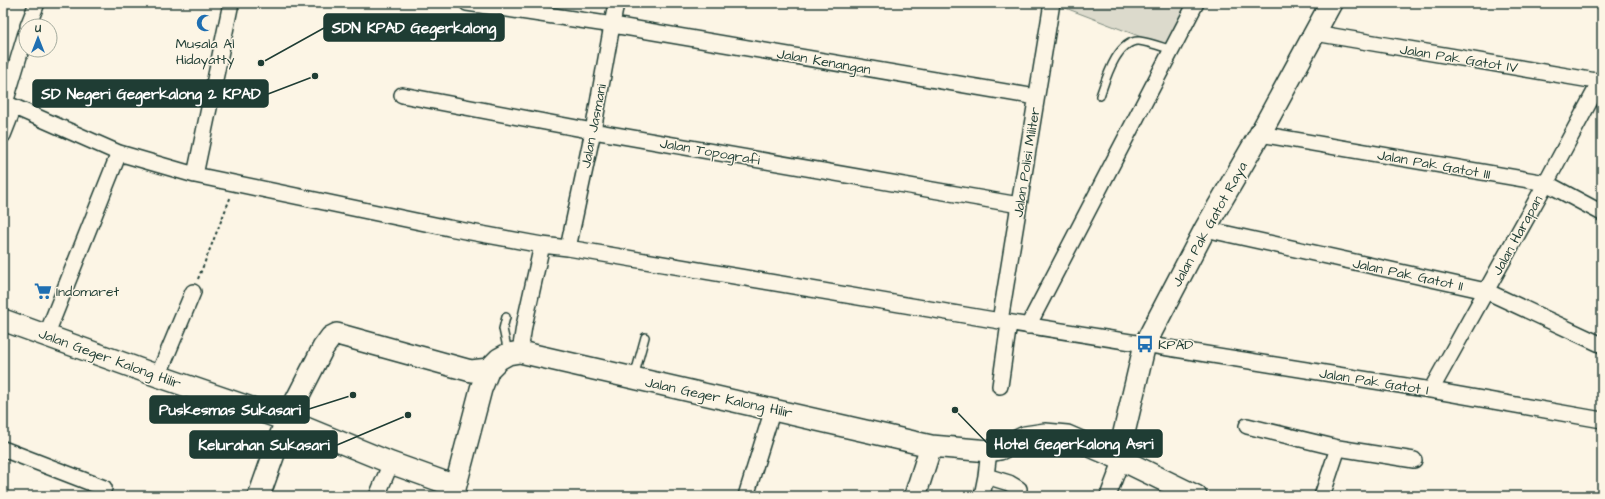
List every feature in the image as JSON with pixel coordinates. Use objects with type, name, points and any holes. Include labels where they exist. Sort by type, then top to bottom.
[{"type":"main road","name":"Jalan Pak Gatot Raya","points":[[1120,459],[1145,344],[1205,229],[1260,134],[1331,3]]},
{"type":"main road","name":"Jalan Geger Kalong Hilir","points":[[3,320],[286,420],[391,463],[454,491]]},
{"type":"main road","points":[[259,496],[286,420],[323,348],[331,337],[336,334],[480,370]]},
{"type":"main road","name":"Jalan Geger Kalong Hilir","points":[[514,353],[772,409],[931,446],[989,451],[1000,449],[1022,438],[1056,434],[1067,436],[1120,459],[1196,496]]},
{"type":"main road","points":[[454,491],[481,389],[476,376],[480,370],[499,359],[514,353]]},
{"type":"main road","points":[[915,496],[931,446]]},
{"type":"street","points":[[31,18],[36,3]]},
{"type":"street","points":[[195,175],[231,3]]},
{"type":"street","name":"Jalan Kenangan","points":[[467,3],[613,25],[1036,97]]},
{"type":"street","name":"Jalan Jasmani","points":[[568,248],[593,131],[616,3]]},
{"type":"street","name":"Jalan Polisi Militer","points":[[1000,386],[1004,322],[1019,204],[1052,3]]},
{"type":"street","points":[[1028,326],[1196,3]]},
{"type":"street","name":"Jalan Pak Gatot IV","points":[[1315,33],[1601,80]]},
{"type":"street","points":[[3,135],[7,104],[19,58]]},
{"type":"street","name":"Jalan Harapan","points":[[1431,390],[1546,183],[1601,80]]},
{"type":"street","name":"Jalan Topografi","points":[[402,95],[593,131],[1019,204]]},
{"type":"street","name":"Jalan Pak Gatot I","points":[[7,104],[119,153],[195,175],[449,228],[542,246],[568,248],[1028,326],[1431,390],[1602,420]]},
{"type":"street","name":"Jalan Pak Gatot III","points":[[1260,134],[1546,183],[1602,213]]},
{"type":"street","points":[[46,336],[119,153]]},
{"type":"street","name":"Jalan Pak Gatot II","points":[[1205,229],[1486,290],[1602,345]]},
{"type":"street","points":[[514,353],[524,326],[542,246]]},
{"type":"street","points":[[158,376],[193,292]]},
{"type":"street","points":[[746,496],[772,409]]},
{"type":"street","points":[[1247,426],[1338,448],[1414,460]]},
{"type":"street","points":[[1322,496],[1338,448]]},
{"type":"street","points":[[3,449],[104,488]]},
{"type":"street","points":[[982,496],[989,451]]},
{"type":"street","points":[[1108,496],[1120,459]]},
{"type":"street","points":[[377,496],[391,463]]},
{"type":"street","points":[[986,476],[1009,484],[1018,489]]},
{"type":"lane","points":[[1100,96],[1115,59],[1127,45],[1140,41],[1172,50]]},
{"type":"lane","points":[[506,317],[503,329],[514,353]]},
{"type":"lane","points":[[634,379],[645,337]]},
{"type":"path","points":[[193,292],[236,183]]},
{"type":"shaded area","points":[[1055,3],[1194,3],[1170,48]]},
{"type":"place","name":"Musala Al Hidayatty","points":[[205,23]]},
{"type":"place","name":"SDN KPAD Gegerkalong","points":[[261,63]]},
{"type":"place","name":"SD Negeri Gegerkalong 2 KPAD","points":[[315,76]]},
{"type":"place","name":"Indomaret","points":[[43,291]]},
{"type":"place","name":"KPAD","points":[[1145,344]]},
{"type":"place","name":"Puskesmas Sukasari","points":[[353,395]]},
{"type":"place","name":"Hotel Gegerkalong Asri","points":[[955,410]]},
{"type":"place","name":"Kelurahan Sukasari","points":[[408,415]]}]
